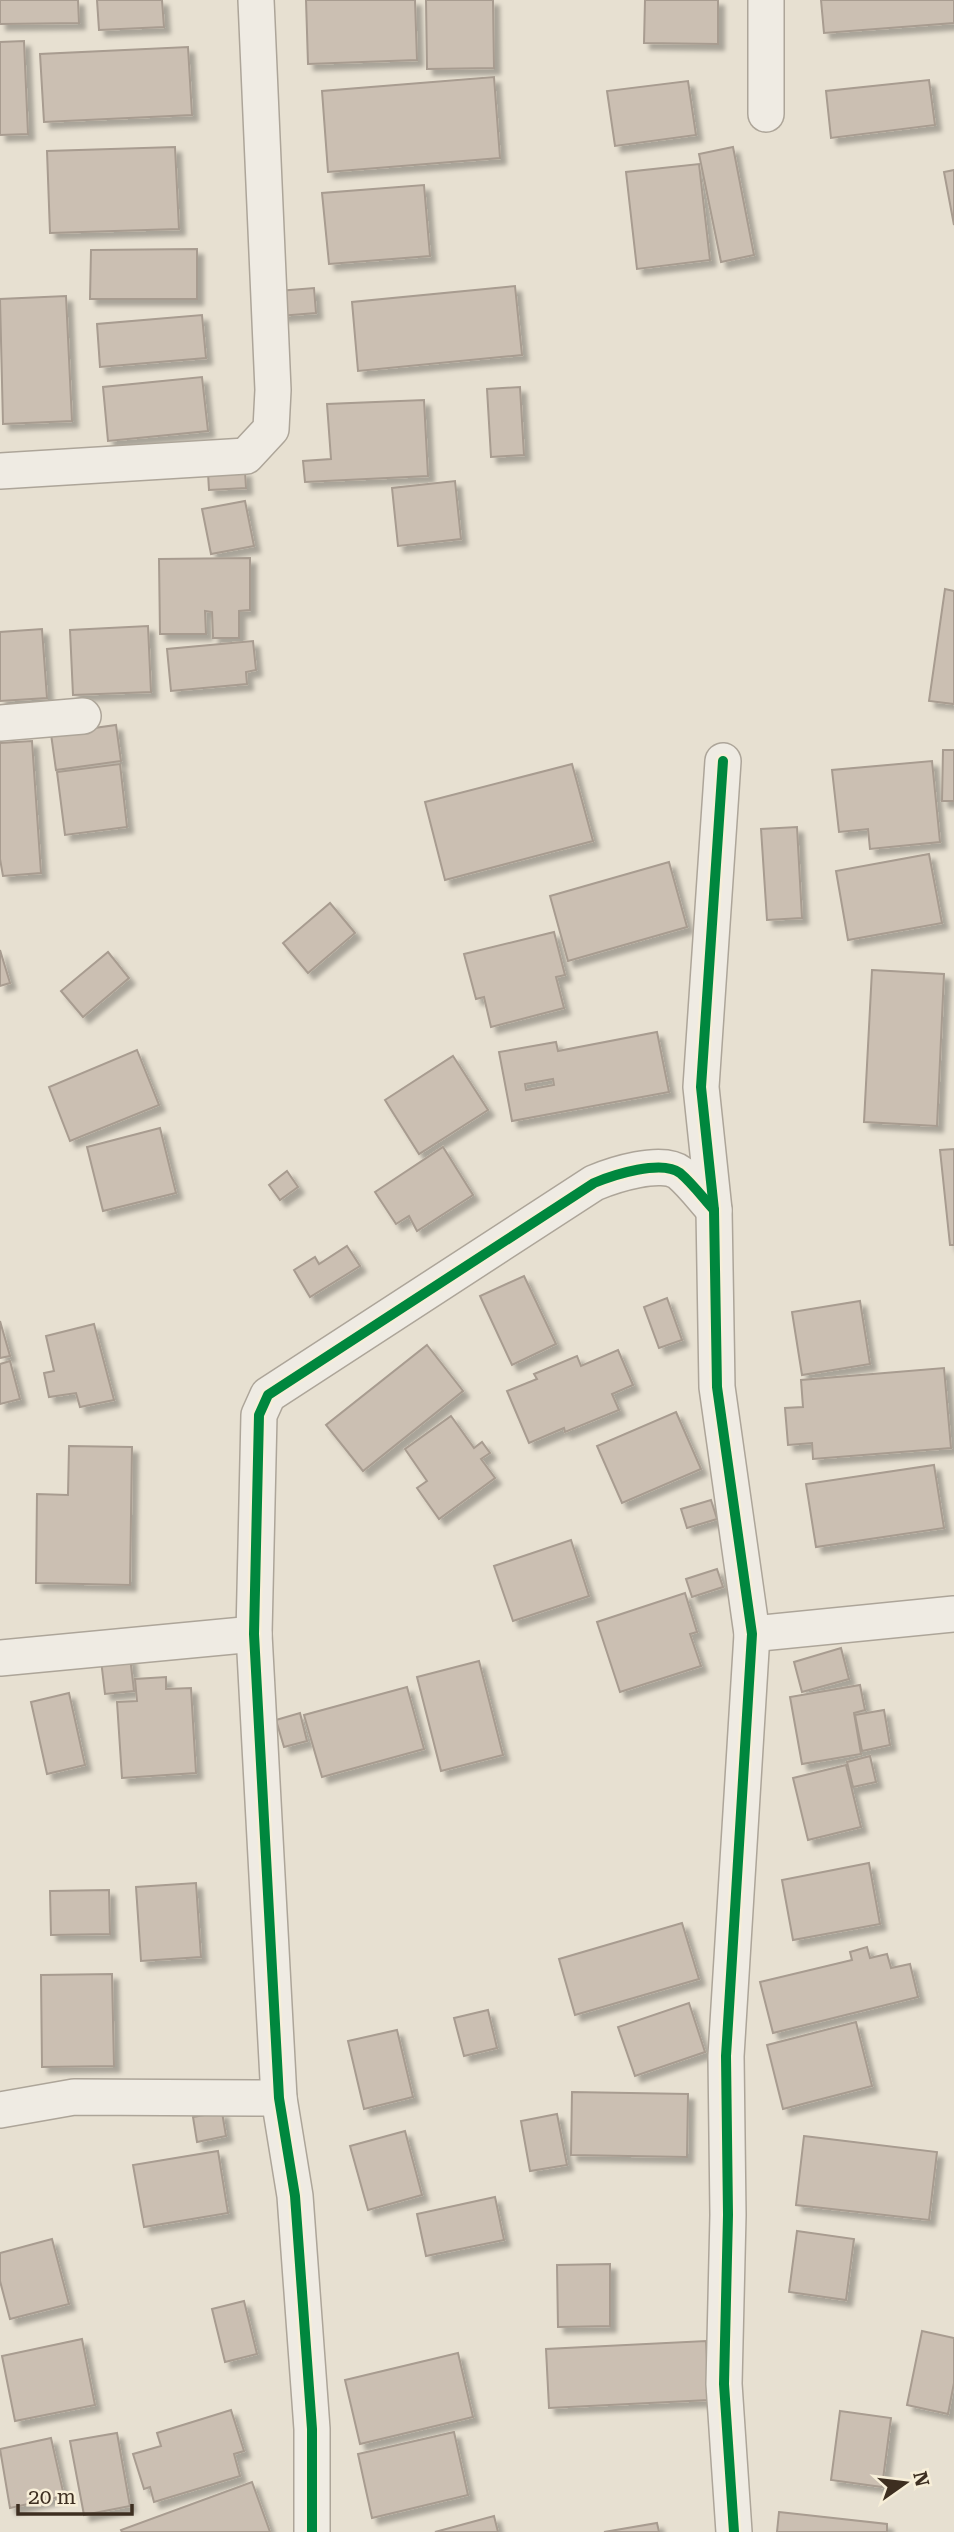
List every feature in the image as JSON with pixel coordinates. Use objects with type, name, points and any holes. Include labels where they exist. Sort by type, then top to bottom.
[{"type":"street","points":[[0,471],[246,456],[271,429],[273,390],[256,0]]},
{"type":"street","points":[[766,0],[766,114]]},
{"type":"street","points":[[0,723],[83,716]]},
{"type":"street","points":[[723,761],[701,1087],[714,1210],[717,1387],[752,1634],[726,2056],[728,2215],[724,2384],[734,2532]]},
{"type":"street","points":[[312,2532],[312,2429],[296,2210],[279,2098],[254,1634],[259,1415],[268,1395],[467,1263],[594,1183],[618,1174],[657,1168],[678,1171],[714,1210]]},
{"type":"street","points":[[752,1634],[954,1614]]},
{"type":"street","points":[[0,1658],[254,1634]]},
{"type":"street","points":[[0,2110],[74,2097],[279,2098]]},
{"type":"building","points":[[0,0],[78,0],[79,23],[0,24]]},
{"type":"building","points":[[97,0],[162,0],[164,27],[99,30]]},
{"type":"building","points":[[306,0],[415,0],[417,60],[308,64]]},
{"type":"building","points":[[426,0],[493,0],[494,68],[427,69]]},
{"type":"building","points":[[645,0],[718,0],[718,44],[644,43]]},
{"type":"building","points":[[821,0],[954,0],[954,23],[824,33]]},
{"type":"building","points":[[24,41],[28,134],[0,135],[0,42]]},
{"type":"building","points":[[188,47],[192,115],[44,122],[40,54]]},
{"type":"building","points":[[494,77],[500,158],[328,172],[322,91]]},
{"type":"building","points":[[929,80],[935,125],[831,138],[826,91]]},
{"type":"building","points":[[688,81],[696,135],[615,146],[607,91]]},
{"type":"building","points":[[175,147],[179,229],[50,233],[47,151]]},
{"type":"building","points":[[733,147],[754,255],[721,262],[699,154]]},
{"type":"building","points":[[699,164],[710,260],[637,269],[626,172]]},
{"type":"building","points":[[954,170],[954,225],[944,172]]},
{"type":"building","points":[[424,185],[430,256],[329,264],[322,193]]},
{"type":"building","points":[[197,249],[197,299],[90,299],[91,250]]},
{"type":"building","points":[[515,286],[522,355],[358,371],[352,302]]},
{"type":"building","points":[[314,288],[316,313],[279,316],[278,291]]},
{"type":"building","points":[[66,296],[72,421],[3,424],[0,299]]},
{"type":"building","points":[[202,315],[206,358],[100,367],[97,324]]},
{"type":"building","points":[[202,377],[208,431],[108,441],[103,387]]},
{"type":"building","points":[[520,387],[524,455],[491,457],[487,389]]},
{"type":"building","points":[[424,400],[428,476],[305,482],[303,461],[331,459],[327,404]]},
{"type":"building","points":[[245,471],[246,488],[209,490],[208,473]]},
{"type":"building","points":[[455,481],[461,539],[398,546],[392,488]]},
{"type":"building","points":[[245,501],[254,546],[211,554],[202,509]]},
{"type":"building","points":[[250,558],[250,610],[239,611],[239,638],[213,638],[212,612],[205,611],[206,634],[160,634],[159,559]]},
{"type":"building","points":[[945,589],[954,591],[954,704],[929,701]]},
{"type":"building","points":[[148,626],[151,692],[73,695],[70,630]]},
{"type":"building","points":[[42,629],[47,698],[0,701],[0,632]]},
{"type":"building","points":[[253,641],[256,670],[246,672],[247,684],[171,691],[167,649]]},
{"type":"building","points":[[116,725],[121,761],[56,770],[51,734]]},
{"type":"building","points":[[32,741],[41,873],[3,876],[0,859],[0,743]]},
{"type":"building","points":[[943,750],[954,750],[954,801],[942,801]]},
{"type":"building","points":[[932,761],[940,842],[870,849],[868,829],[839,832],[832,770]]},
{"type":"building","points":[[120,764],[127,827],[65,835],[57,772]]},
{"type":"building","points":[[572,764],[593,841],[445,880],[425,802]]},
{"type":"building","points":[[797,827],[802,918],[767,920],[761,829]]},
{"type":"building","points":[[929,854],[942,923],[848,940],[836,871]]},
{"type":"building","points":[[669,862],[687,927],[568,961],[550,896]]},
{"type":"building","points":[[330,903],[355,933],[308,973],[283,943]]},
{"type":"building","points":[[554,932],[565,975],[556,977],[564,1008],[491,1027],[484,997],[476,999],[464,954]]},
{"type":"building","points":[[0,950],[10,983],[0,986]]},
{"type":"building","points":[[108,952],[129,978],[83,1017],[61,991]]},
{"type":"building","points":[[872,970],[944,974],[937,1126],[864,1122]]},
{"type":"building","points":[[657,1032],[669,1092],[512,1121],[499,1052],[556,1042],[558,1051]],"holes":[[[553,1079],[554,1085],[526,1090],[525,1084]]]},
{"type":"building","points":[[137,1050],[159,1105],[70,1141],[49,1087]]},
{"type":"building","points":[[453,1056],[488,1110],[419,1154],[385,1100]]},
{"type":"building","points":[[160,1128],[176,1193],[103,1211],[87,1147]]},
{"type":"building","points":[[443,1147],[473,1195],[417,1231],[409,1216],[396,1224],[375,1192]]},
{"type":"building","points":[[954,1149],[954,1245],[950,1245],[940,1150]]},
{"type":"building","points":[[287,1171],[298,1187],[280,1200],[269,1185]]},
{"type":"building","points":[[347,1246],[360,1266],[310,1297],[294,1270],[315,1257],[319,1264]]},
{"type":"building","points":[[524,1276],[556,1344],[512,1365],[480,1296]]},
{"type":"building","points":[[667,1298],[682,1340],[659,1348],[644,1307]]},
{"type":"building","points":[[860,1301],[870,1364],[802,1375],[792,1312]]},
{"type":"building","points":[[0,1321],[10,1356],[0,1358]]},
{"type":"building","points":[[94,1324],[114,1400],[80,1407],[76,1393],[49,1397],[44,1373],[54,1371],[46,1336]]},
{"type":"building","points":[[427,1345],[463,1391],[363,1471],[326,1425]]},
{"type":"building","points":[[618,1350],[633,1385],[612,1394],[619,1410],[529,1443],[507,1391],[537,1379],[534,1374],[577,1356],[581,1366]]},
{"type":"building","points":[[10,1361],[20,1399],[0,1404],[0,1364]]},
{"type":"building","points":[[944,1368],[951,1448],[813,1459],[812,1443],[788,1445],[785,1408],[803,1407],[801,1380]]},
{"type":"building","points":[[676,1412],[701,1469],[622,1503],[597,1446]]},
{"type":"building","points":[[451,1416],[474,1448],[482,1442],[490,1453],[481,1459],[495,1478],[439,1519],[417,1488],[427,1481],[405,1449]]},
{"type":"building","points":[[69,1446],[132,1447],[130,1585],[36,1583],[37,1494],[68,1495]]},
{"type":"building","points":[[934,1465],[944,1528],[816,1547],[806,1484]]},
{"type":"building","points":[[711,1500],[717,1519],[687,1528],[681,1509]]},
{"type":"building","points":[[571,1540],[589,1596],[513,1621],[494,1566]]},
{"type":"building","points":[[717,1569],[723,1587],[692,1597],[686,1579]]},
{"type":"building","points":[[685,1593],[697,1632],[690,1634],[701,1666],[620,1692],[597,1622]]},
{"type":"building","points":[[841,1648],[849,1679],[802,1692],[794,1662]]},
{"type":"building","points":[[130,1657],[134,1691],[105,1694],[101,1660]]},
{"type":"building","points":[[479,1661],[503,1755],[441,1771],[417,1677]]},
{"type":"building","points":[[166,1677],[166,1689],[191,1688],[196,1773],[122,1778],[117,1702],[137,1701],[135,1679]]},
{"type":"building","points":[[860,1685],[865,1710],[854,1713],[861,1754],[802,1764],[790,1697]]},
{"type":"building","points":[[407,1687],[424,1749],[322,1777],[304,1715]]},
{"type":"building","points":[[69,1693],[85,1765],[47,1774],[31,1702]]},
{"type":"building","points":[[884,1710],[890,1745],[862,1751],[855,1715]]},
{"type":"building","points":[[300,1713],[307,1741],[284,1747],[276,1720]]},
{"type":"building","points":[[870,1756],[876,1782],[853,1787],[847,1762]]},
{"type":"building","points":[[846,1765],[861,1827],[808,1840],[793,1778]]},
{"type":"building","points":[[869,1863],[880,1924],[793,1940],[782,1880]]},
{"type":"building","points":[[196,1883],[201,1957],[141,1961],[136,1887]]},
{"type":"building","points":[[109,1890],[110,1934],[51,1935],[50,1891]]},
{"type":"building","points":[[682,1923],[699,1979],[575,2015],[559,1959]]},
{"type":"building","points":[[867,1947],[870,1958],[887,1954],[891,1968],[910,1964],[918,1997],[773,2033],[760,1982],[852,1960],[850,1952]]},
{"type":"building","points":[[112,1974],[114,2066],[42,2067],[41,1975]]},
{"type":"building","points":[[689,2003],[705,2052],[635,2076],[618,2027]]},
{"type":"building","points":[[488,2010],[497,2048],[464,2056],[454,2018]]},
{"type":"building","points":[[856,2022],[872,2086],[783,2109],[767,2045]]},
{"type":"building","points":[[397,2030],[413,2097],[364,2109],[348,2041]]},
{"type":"building","points":[[572,2092],[688,2094],[687,2157],[571,2155]]},
{"type":"building","points":[[222,2112],[226,2136],[197,2142],[193,2117]]},
{"type":"building","points":[[557,2114],[567,2165],[530,2171],[521,2121]]},
{"type":"building","points":[[405,2131],[422,2195],[368,2210],[350,2146]]},
{"type":"building","points":[[804,2136],[937,2152],[929,2220],[796,2205]]},
{"type":"building","points":[[218,2151],[228,2213],[144,2227],[133,2165]]},
{"type":"building","points":[[495,2197],[504,2240],[426,2256],[417,2214]]},
{"type":"building","points":[[797,2231],[854,2239],[846,2300],[789,2292]]},
{"type":"building","points":[[52,2239],[69,2304],[10,2319],[0,2281],[0,2253]]},
{"type":"building","points":[[610,2264],[610,2326],[558,2327],[557,2265]]},
{"type":"building","points":[[244,2301],[257,2354],[225,2362],[212,2309]]},
{"type":"building","points":[[922,2331],[954,2338],[954,2383],[948,2414],[907,2405]]},
{"type":"building","points":[[82,2339],[95,2405],[15,2421],[2,2356]]},
{"type":"building","points":[[706,2341],[709,2400],[549,2408],[546,2349]]},
{"type":"building","points":[[458,2353],[473,2417],[360,2444],[345,2380]]},
{"type":"building","points":[[231,2410],[244,2451],[234,2454],[240,2476],[154,2502],[150,2487],[144,2489],[133,2454],[161,2446],[157,2433]]},
{"type":"building","points":[[840,2411],[891,2418],[882,2487],[831,2480]]},
{"type":"building","points":[[454,2432],[468,2495],[372,2518],[358,2454]]},
{"type":"building","points":[[117,2433],[130,2506],[84,2515],[70,2441]]},
{"type":"building","points":[[51,2438],[64,2496],[10,2508],[0,2449]]},
{"type":"building","points":[[252,2482],[270,2532],[121,2530]]},
{"type":"building","points":[[779,2512],[887,2524],[887,2532],[777,2532]]},
{"type":"building","points":[[494,2516],[498,2532],[435,2532]]},
{"type":"building","points":[[657,2523],[659,2532],[604,2532]]},
{"type":"cycle path","points":[[723,761],[701,1087],[714,1210],[717,1387],[752,1634],[726,2056],[728,2215],[724,2384],[734,2532]]},
{"type":"cycle path","points":[[312,2532],[312,2429],[295,2196],[279,2098],[254,1634],[259,1415],[268,1395],[594,1183],[637,1170],[672,1169],[685,1177],[714,1210]]}]
